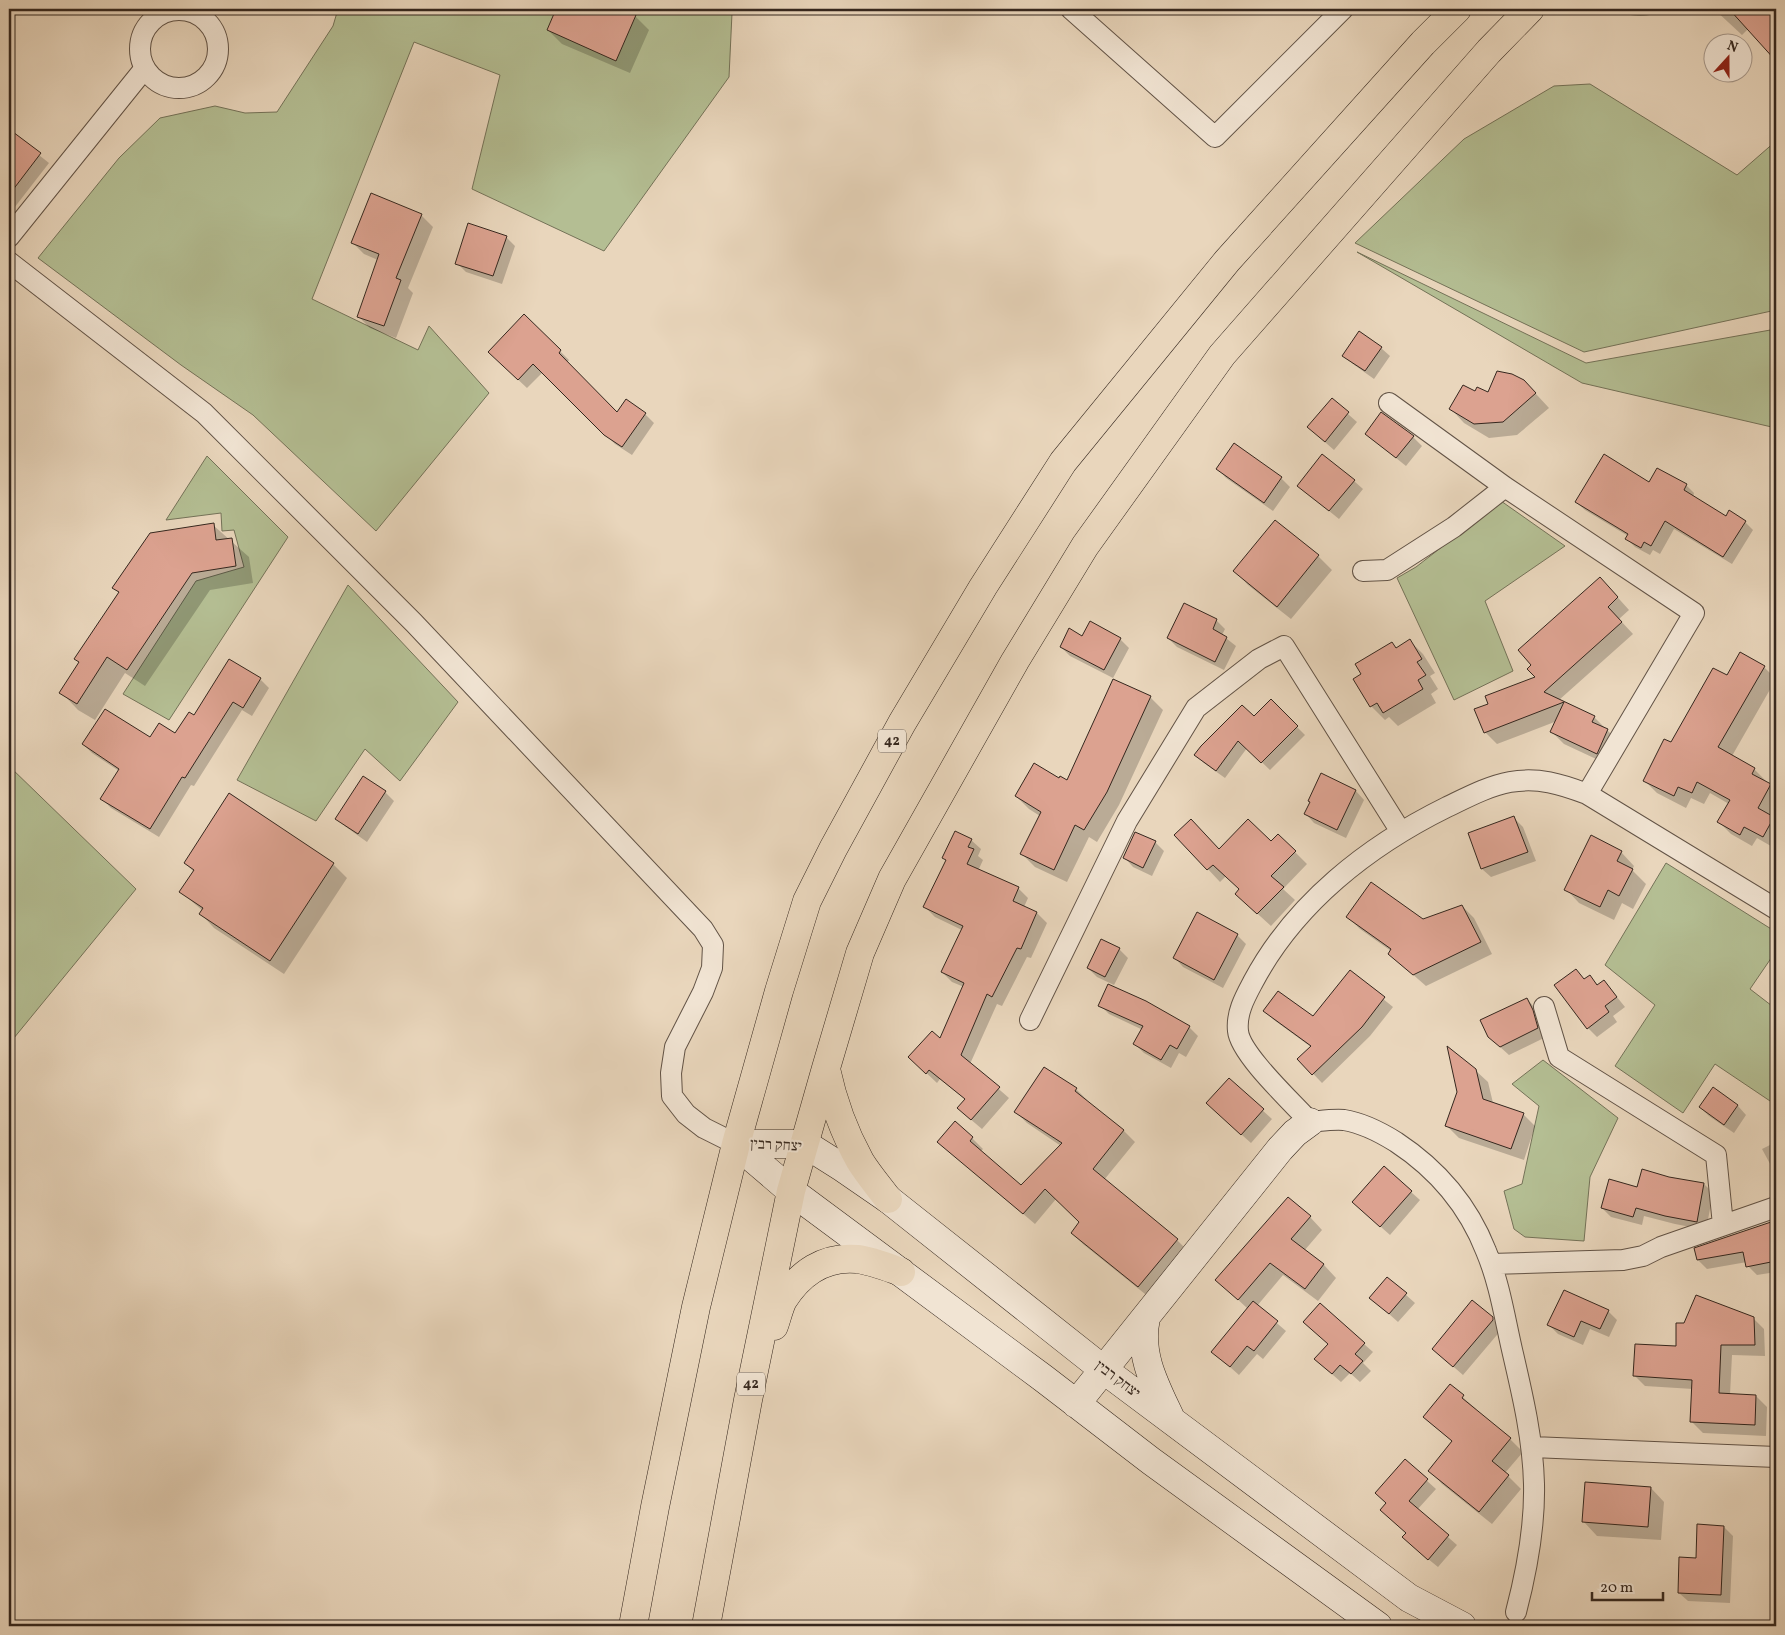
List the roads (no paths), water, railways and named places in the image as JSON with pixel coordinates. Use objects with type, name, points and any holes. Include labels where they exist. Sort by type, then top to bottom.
[{"type":"highway","name":"42","points":[[633,1626],[696,1307],[736,1144],[779,991],[808,901],[833,849],[902,723],[989,578],[1063,462],[1112,399],[1227,261],[1423,43],[1456,9]]},
{"type":"highway","name":"42","points":[[706,1626],[748,1400],[791,1191],[860,953],[892,879],[1015,661],[1085,546],[1222,355],[1489,51],[1530,9]]},
{"type":"highway","points":[[826,1068],[833,1100],[842,1125],[861,1162],[888,1199]]},
{"type":"highway","points":[[748,1400],[782,1302],[799,1279],[816,1266],[833,1261],[855,1259],[873,1262],[902,1272]]},
{"type":"main road","points":[[1076,1404],[1284,1145],[1295,1133],[1310,1122]]},
{"type":"main road","name":"יצחק רבין","points":[[736,1144],[805,1144],[843,1168],[888,1199],[1104,1370],[1409,1598],[1462,1626]]},
{"type":"main road","name":"יצחק רבין","points":[[736,1144],[791,1191],[902,1272],[1166,1472],[1378,1626]]},
{"type":"main road","points":[[1146,1318],[1143,1338],[1147,1363],[1155,1388],[1173,1422]]},
{"type":"street","points":[[1071,9],[1216,137],[1342,9]]},
{"type":"street","points":[[9,237],[145,68]]},
{"type":"street","points":[[9,262],[204,413],[414,623],[703,929],[713,945],[712,968],[703,992],[675,1047],[671,1073],[672,1096],[686,1114],[704,1128],[736,1144]]},
{"type":"street","points":[[1389,403],[1505,487],[1694,613],[1587,794]]},
{"type":"street","points":[[1363,571],[1387,570],[1454,527],[1505,487]]},
{"type":"street","points":[[1030,1020],[1127,821],[1196,708],[1259,659],[1284,646],[1401,832]]},
{"type":"street","points":[[1516,1612],[1526,1570],[1532,1528],[1534,1486],[1532,1447],[1524,1400],[1491,1264],[1479,1233],[1457,1197],[1443,1181],[1410,1151],[1366,1125],[1343,1120],[1310,1122],[1243,1047],[1238,1033],[1240,1009],[1261,967],[1280,939],[1301,913],[1349,868],[1401,832],[1456,803],[1483,791],[1508,783],[1530,780],[1552,782],[1587,794],[1776,909]]},
{"type":"street","points":[[1544,1007],[1559,1057],[1716,1155],[1723,1225]]},
{"type":"street","points":[[1491,1264],[1623,1260],[1643,1256],[1662,1247],[1776,1207]]},
{"type":"street","points":[[1532,1447],[1776,1457]]}]
